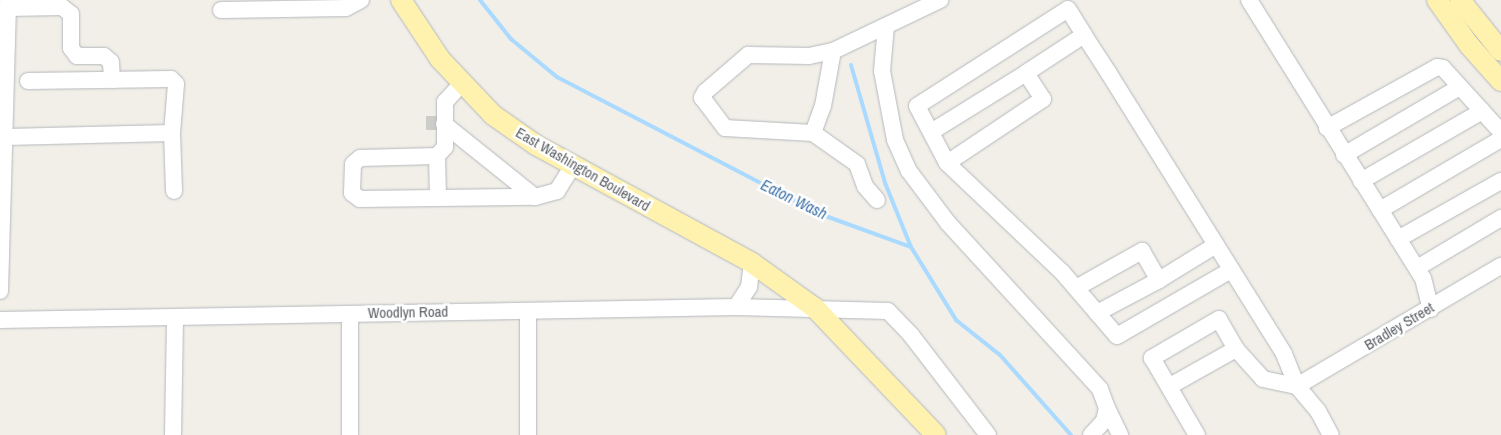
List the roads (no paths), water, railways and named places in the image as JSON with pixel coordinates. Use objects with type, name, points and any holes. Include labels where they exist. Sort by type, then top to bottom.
[{"type":"main road","name":"East Washington Boulevard","points":[[401,0],[440,59],[494,115],[573,165],[752,263],[815,308],[936,435]]},
{"type":"main road","points":[[1437,0],[1469,45],[1501,82]]},
{"type":"main road","points":[[1460,0],[1501,51]]},
{"type":"street","points":[[221,10],[346,8],[361,0]]},
{"type":"street","points":[[877,200],[865,186],[857,164],[813,133],[725,128],[702,98],[706,92],[748,55],[809,56],[833,51],[940,0]]},
{"type":"street","points":[[1248,0],[1423,278],[1430,308]]},
{"type":"street","points":[[0,291],[6,137],[8,4],[62,7],[71,14],[71,48],[77,56],[104,56],[111,62],[112,80]]},
{"type":"street","points":[[1232,270],[1116,336],[1076,288],[947,163],[917,106],[1068,9],[1232,270],[1284,354],[1297,386],[1318,411],[1331,435]]},
{"type":"street","points":[[886,26],[882,71],[896,140],[909,171],[948,223],[1100,389],[1120,435]]},
{"type":"street","points":[[931,132],[1084,35]]},
{"type":"street","points":[[813,133],[823,106],[833,51]]},
{"type":"street","points":[[1327,128],[1433,68],[1443,68],[1501,132]]},
{"type":"street","points":[[947,163],[1043,99],[1026,72]]},
{"type":"street","points":[[28,81],[171,79],[176,84],[172,133],[174,191]]},
{"type":"street","points":[[438,197],[441,152],[437,123],[445,102],[462,82]]},
{"type":"street","points":[[1344,155],[1460,87]]},
{"type":"street","points":[[1361,181],[1482,111]]},
{"type":"street","points":[[437,123],[535,197]]},
{"type":"street","points":[[6,137],[172,133]]},
{"type":"street","points":[[1380,210],[1501,139]]},
{"type":"street","points":[[441,152],[360,158],[353,164],[352,194],[360,199],[535,197],[557,191],[573,165]]},
{"type":"street","points":[[1398,239],[1501,181]]},
{"type":"street","points":[[1417,268],[1501,218]]},
{"type":"street","points":[[1097,313],[1158,280],[1216,245]]},
{"type":"street","points":[[1076,288],[1142,251],[1158,280]]},
{"type":"street","points":[[736,307],[749,287],[752,263]]},
{"type":"street","name":"Bradley Street","points":[[1297,386],[1501,266]]},
{"type":"street","name":"Woodlyn Road","points":[[0,320],[736,307],[888,311],[911,335],[988,435]]},
{"type":"street","points":[[528,311],[528,435]]},
{"type":"street","points":[[350,314],[350,435]]},
{"type":"street","points":[[173,435],[174,317]]},
{"type":"street","points":[[1197,435],[1152,358],[1219,319],[1236,349],[1263,379],[1297,386]]},
{"type":"street","points":[[1170,386],[1236,349]]},
{"type":"street","points":[[1091,435],[1104,422],[1107,408]]},
{"type":"waterway","name":"Eaton Wash","points":[[480,0],[511,39],[557,77],[820,214],[911,247],[956,320],[1000,355],[1071,435]]},
{"type":"waterway","points":[[851,65],[885,183],[911,247]]},
{"type":"tunnel","points":[[434,116],[434,130]]}]
